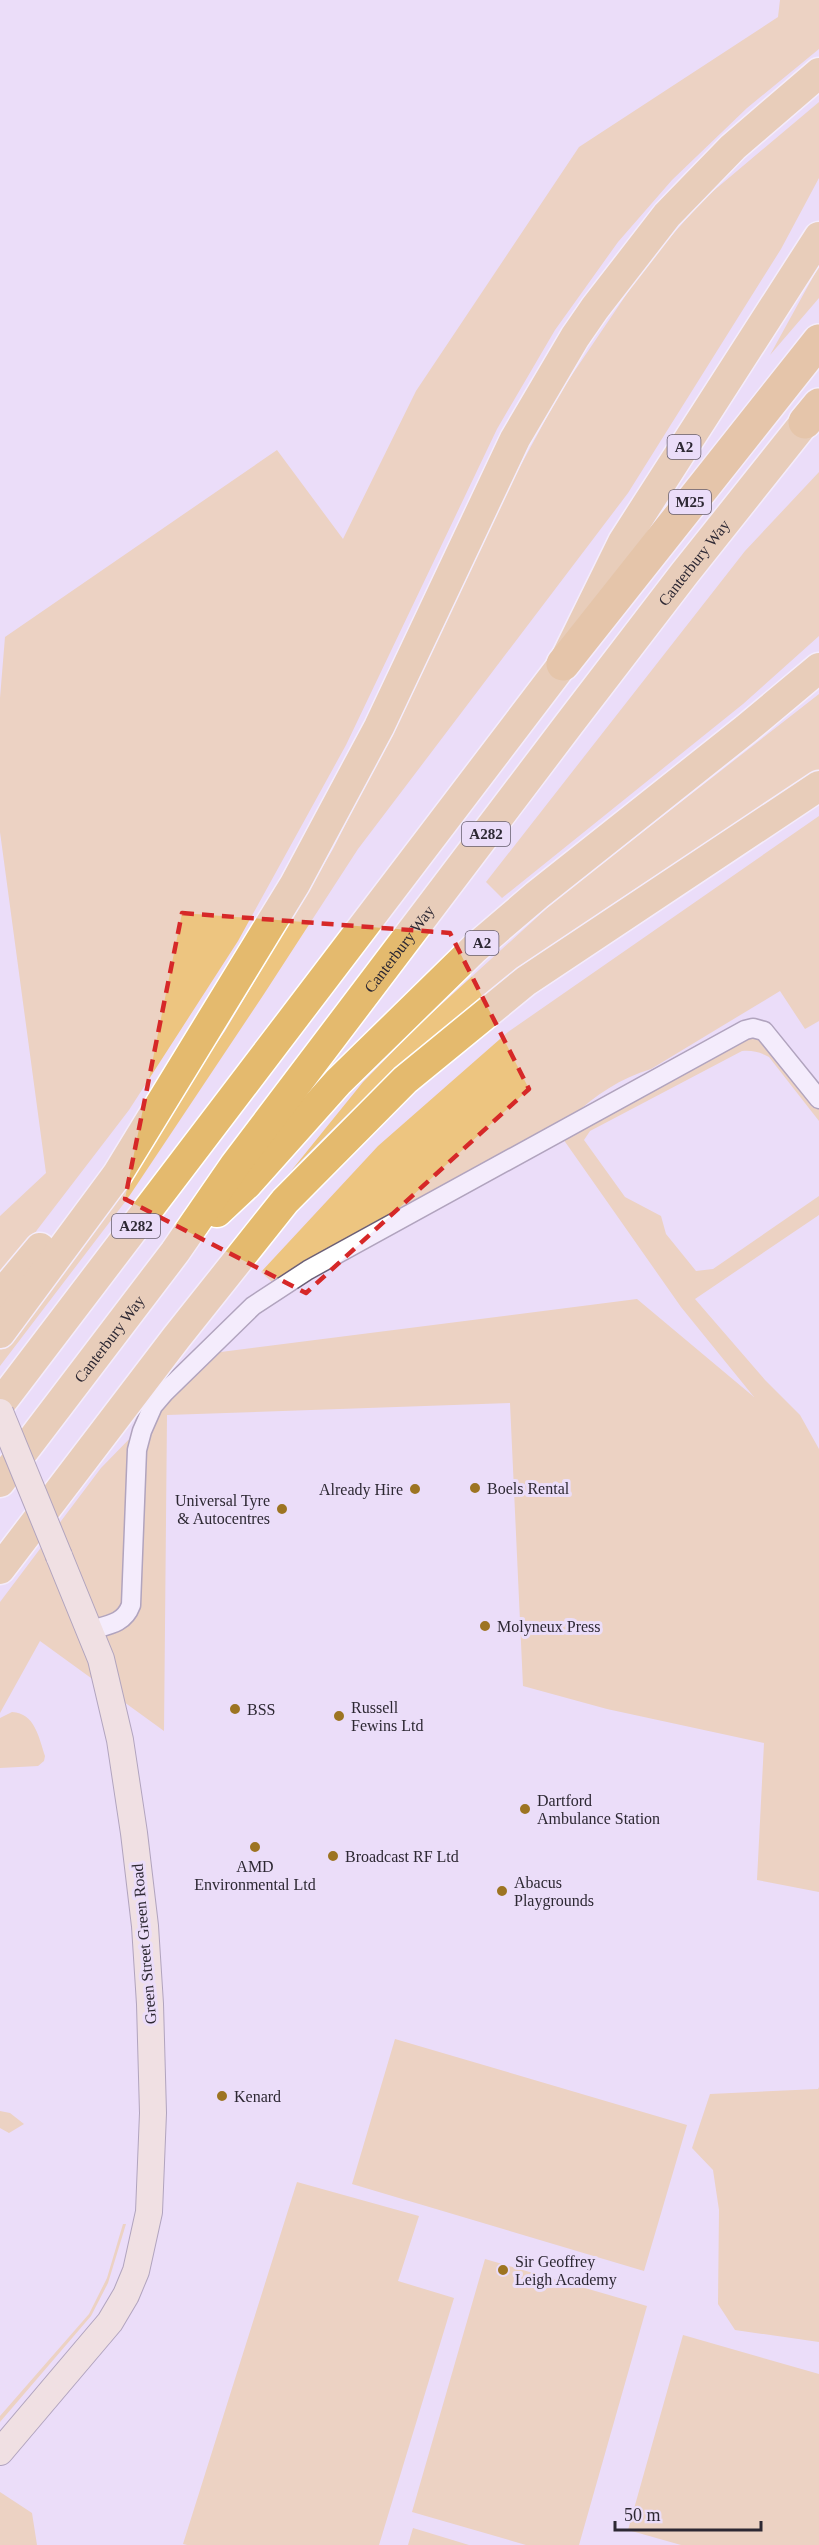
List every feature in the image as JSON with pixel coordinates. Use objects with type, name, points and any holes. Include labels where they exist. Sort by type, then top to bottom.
[{"type":"highway","points":[[0,1333],[117,1175],[289,894],[344,794],[405,674],[507,456],[560,361],[595,308],[667,215],[733,147],[819,73]]},
{"type":"highway","name":"A2","points":[[563,664],[623,542],[819,237]]},
{"type":"highway","name":"M25","points":[[563,664],[819,341]]},
{"type":"highway","name":"Canterbury Way","points":[[0,1482],[175,1252],[242,1155],[684,574],[814,412]]},
{"type":"highway","name":"A282","points":[[0,1404],[563,664]]},
{"type":"highway","name":"A2","points":[[175,1252],[247,1184],[338,1082],[474,949],[553,881],[746,729],[819,668]]},
{"type":"highway","points":[[0,1569],[176,1338],[285,1201],[405,1080],[526,981],[819,786]]},
{"type":"highway","points":[[0,1296],[59,1227],[183,1066]]},
{"type":"main road","name":"Green Street Green Road","points":[[0,1412],[101,1659],[120,1740],[145,1926],[150,2004],[152,2102],[149,2212],[136,2271],[126,2295],[110,2322],[0,2452]]},
{"type":"street","points":[[90,1630],[120,1621],[128,1614],[131,1605],[137,1450],[153,1406],[256,1303],[308,1270],[747,1029],[756,1028],[764,1031],[819,1100]]},
{"type":"highlighted area","points":[[182,913],[450,933],[529,1089],[306,1293],[125,1199]]},
{"type":"shaded area","points":[[780,0],[819,0],[819,49],[747,108],[672,180],[618,242],[555,330],[497,429],[346,745],[238,941],[129,1110],[37,1230],[19,1261],[0,1284],[0,1216],[46,1173],[0,832],[0,698],[5,637],[277,450],[343,539],[416,391],[579,147],[778,17]]},
{"type":"shaded area","points":[[819,102],[819,178],[781,249],[628,493],[358,849],[128,1198],[0,1366],[0,1348],[106,1204],[225,1031],[333,849],[430,655],[497,509],[561,391],[649,261],[705,198]]},
{"type":"shaded area","points":[[819,266],[819,298],[770,355]]},
{"type":"shaded area","points":[[819,472],[819,636],[743,704],[502,898],[486,882],[745,551]]},
{"type":"shaded area","points":[[819,694],[819,770],[583,924],[491,990],[406,1060],[291,1171],[363,1082],[422,1022],[557,899]]},
{"type":"shaded area","points":[[819,816],[819,1021],[805,1029],[780,991],[651,1069],[609,1088],[572,1117],[329,1253],[308,1259],[273,1283],[261,1272],[378,1146],[508,1032]]},
{"type":"shaded area","points":[[749,1038],[761,1039],[800,1082],[819,1108],[819,1121],[769,1057],[756,1052],[742,1051],[590,1131],[584,1140],[625,1197],[661,1216],[666,1234],[696,1271],[713,1269],[819,1196],[819,1215],[695,1299],[765,1380],[800,1415],[819,1449],[819,1892],[757,1880],[764,1743],[607,1709],[523,1686],[510,1403],[167,1415],[164,1731],[40,1641],[0,1713],[0,1602],[101,1468],[213,1353],[637,1299],[754,1397],[681,1307],[561,1136]]},
{"type":"shaded area","points":[[12,1712],[26,1717],[38,1734],[45,1756],[44,1761],[38,1766],[0,1768],[0,1718]]},
{"type":"shaded area","points":[[395,2039],[687,2125],[644,2271],[352,2184]]},
{"type":"shaded area","points":[[819,2087],[819,2342],[735,2330],[718,2304],[719,2210],[713,2170],[692,2148],[710,2094],[818,2089]]},
{"type":"shaded area","points":[[0,2111],[10,2113],[24,2124],[9,2133],[0,2128]]},
{"type":"shaded area","points":[[297,2182],[419,2216],[398,2281],[454,2298],[379,2545],[183,2544]]},
{"type":"shaded area","points":[[123,2224],[126,2224],[108,2283],[91,2316],[0,2422],[0,2416],[89,2314],[107,2278]]},
{"type":"shaded area","points":[[485,2259],[647,2306],[579,2545],[526,2545],[412,2512]]},
{"type":"shaded area","points":[[683,2335],[819,2374],[819,2545],[681,2545],[628,2530]]},
{"type":"shaded area","points":[[0,2492],[32,2513],[37,2545],[0,2545]]},
{"type":"shaded area","points":[[413,2528],[469,2545],[408,2545]]},
{"type":"place","name":"Boels Rental","points":[[475,1488]]},
{"type":"place","name":"Already Hire","points":[[415,1489]]},
{"type":"place","name":"Universal Tyre & Autocentres","points":[[282,1509]]},
{"type":"place","name":"Molyneux Press","points":[[485,1626]]},
{"type":"place","name":"BSS","points":[[235,1709]]},
{"type":"place","name":"Russell Fewins Ltd","points":[[339,1716]]},
{"type":"place","name":"Dartford Ambulance Station","points":[[525,1809]]},
{"type":"place","name":"AMD Environmental Ltd","points":[[255,1847]]},
{"type":"place","name":"Broadcast RF Ltd","points":[[333,1856]]},
{"type":"place","name":"Abacus Playgrounds","points":[[502,1891]]},
{"type":"place","name":"Kenard","points":[[222,2096]]},
{"type":"place","name":"Sir Geoffrey Leigh Academy","points":[[503,2270]]}]
